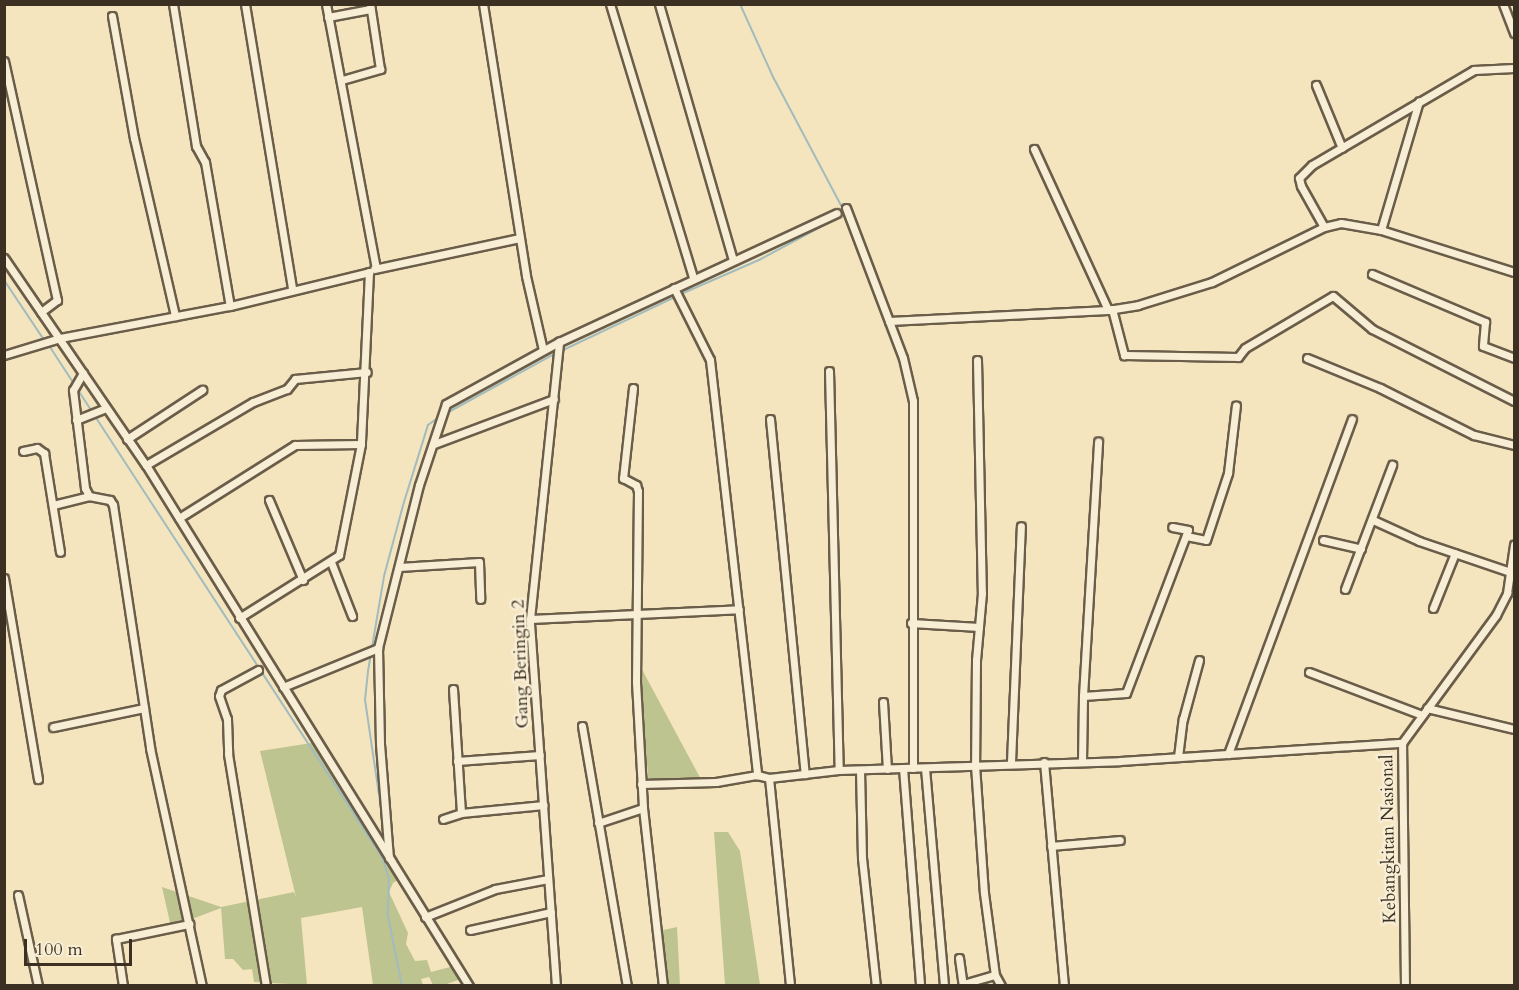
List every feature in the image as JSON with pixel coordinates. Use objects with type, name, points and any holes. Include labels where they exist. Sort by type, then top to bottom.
[{"type":"street","points":[[173,4],[196,146],[206,162],[230,306]]},
{"type":"street","points":[[245,4],[292,289]]},
{"type":"street","points":[[239,618],[332,562],[339,555],[361,444],[368,372],[373,270],[342,80],[326,4]]},
{"type":"street","points":[[483,4],[520,238],[543,350]]},
{"type":"street","points":[[610,4],[693,278]]},
{"type":"street","points":[[659,4],[733,260]]},
{"type":"street","points":[[1503,4],[1515,33]]},
{"type":"street","points":[[328,17],[370,7],[380,69],[342,80]]},
{"type":"street","points":[[112,16],[134,138],[175,315]]},
{"type":"street","points":[[4,61],[57,300],[41,312]]},
{"type":"street","points":[[1324,227],[1299,177],[1312,165],[1477,68],[1515,68]]},
{"type":"street","points":[[1316,85],[1342,148]]},
{"type":"street","points":[[1381,230],[1419,101]]},
{"type":"street","points":[[1034,148],[1110,309],[1124,355],[1238,357],[1245,348],[1333,297],[1372,329],[1515,401]]},
{"type":"street","points":[[846,208],[903,358],[914,413],[911,623],[914,768]]},
{"type":"street","points":[[387,858],[377,649],[419,485],[441,423],[444,406],[543,350],[559,345],[675,290],[693,278],[837,213]]},
{"type":"street","points":[[890,321],[1110,309],[1178,294],[1212,282],[1324,227],[1348,222],[1381,230],[1515,273]]},
{"type":"street","points":[[4,355],[60,338],[230,306],[373,270],[520,238]]},
{"type":"street","points":[[4,258],[146,465],[387,858],[469,986]]},
{"type":"street","points":[[1372,274],[1485,322],[1483,346],[1515,358]]},
{"type":"street","points":[[675,290],[710,360],[757,775]]},
{"type":"street","name":"Gang Beringin 2","points":[[556,986],[530,619],[559,345]]},
{"type":"street","points":[[1307,358],[1380,388],[1474,435],[1515,445]]},
{"type":"street","points":[[977,360],[982,592],[975,765],[984,893],[995,975],[1001,986]]},
{"type":"street","points":[[829,371],[839,770]]},
{"type":"street","points":[[146,465],[254,402],[287,389],[295,379],[368,372]]},
{"type":"street","points":[[83,373],[75,387],[76,420],[89,496]]},
{"type":"street","points":[[633,388],[623,478],[636,485],[638,491],[636,614],[641,784],[663,986]]},
{"type":"street","points":[[127,439],[202,390]]},
{"type":"street","points":[[434,444],[554,399]]},
{"type":"street","points":[[1186,536],[1206,540],[1228,473],[1236,405]]},
{"type":"street","points":[[76,420],[105,408]]},
{"type":"street","points":[[770,419],[806,774]]},
{"type":"street","points":[[1228,754],[1352,419]]},
{"type":"street","points":[[1082,761],[1083,696],[1098,441]]},
{"type":"street","points":[[179,518],[295,445],[361,444]]},
{"type":"street","points":[[22,451],[37,448],[43,451],[60,552]]},
{"type":"street","points":[[1345,589],[1392,465]]},
{"type":"street","points":[[53,505],[89,496],[110,500],[113,505],[144,708],[202,986]]},
{"type":"street","points":[[268,500],[303,580]]},
{"type":"street","points":[[1373,520],[1510,572]]},
{"type":"street","points":[[1011,762],[1021,526]]},
{"type":"street","points":[[1083,696],[1126,693],[1188,530],[1172,526]]},
{"type":"street","points":[[1323,540],[1361,549]]},
{"type":"street","name":"Kebangkitan Nasional","points":[[1405,986],[1402,743],[1482,637],[1511,594],[1510,572],[1515,545]]},
{"type":"street","points":[[1433,608],[1455,553]]},
{"type":"street","points":[[332,562],[352,616]]},
{"type":"street","points":[[399,567],[479,562],[480,599]]},
{"type":"street","points":[[4,578],[38,779]]},
{"type":"street","points":[[530,619],[739,609]]},
{"type":"street","points":[[911,623],[979,627]]},
{"type":"street","points":[[283,687],[377,649]]},
{"type":"street","points":[[1178,757],[1183,719],[1199,660]]},
{"type":"street","points":[[258,670],[221,690],[219,696],[227,719],[228,754],[266,986]]},
{"type":"street","points":[[1309,672],[1334,686],[1422,715]]},
{"type":"street","points":[[453,690],[460,813]]},
{"type":"street","points":[[884,702],[887,769]]},
{"type":"street","points":[[53,727],[144,708]]},
{"type":"street","points":[[1427,708],[1515,729]]},
{"type":"street","points":[[582,726],[627,986]]},
{"type":"street","points":[[641,784],[716,782],[757,775],[770,778],[839,770],[1178,757],[1402,743]]},
{"type":"street","points":[[457,761],[540,755]]},
{"type":"street","points":[[1044,762],[1065,986]]},
{"type":"street","points":[[903,768],[920,986]]},
{"type":"street","points":[[925,768],[944,986]]},
{"type":"street","points":[[860,770],[862,858],[876,986]]},
{"type":"street","points":[[770,778],[790,986]]},
{"type":"street","points":[[443,819],[460,813],[544,805]]},
{"type":"street","points":[[598,822],[643,808]]},
{"type":"street","points":[[1051,846],[1120,840]]},
{"type":"street","points":[[425,917],[495,889],[548,879]]},
{"type":"street","points":[[18,895],[38,986]]},
{"type":"street","points":[[470,930],[551,912]]},
{"type":"street","points":[[123,986],[116,939],[189,924]]},
{"type":"street","points":[[959,958],[963,985],[995,975]]},
{"type":"green space","points":[[638,662],[704,785],[649,786]]},
{"type":"green space","points":[[318,742],[400,879],[393,883],[389,892],[408,933],[406,944],[415,961],[427,960],[431,972],[454,966],[461,979],[444,985],[433,985],[429,977],[421,979],[423,985],[373,985],[362,907],[301,918],[307,985],[254,982],[252,969],[243,970],[233,959],[225,959],[221,908],[171,927],[162,887],[221,907],[294,892],[296,897],[260,751]]},
{"type":"green space","points":[[714,832],[728,832],[740,851],[760,985],[725,985]]},
{"type":"green space","points":[[677,927],[680,985],[664,985],[659,931]]},
{"type":"waterway","points":[[681,294],[759,260],[843,215],[844,211],[774,79],[740,4]]},
{"type":"waterway","points":[[4,280],[44,340]]},
{"type":"waterway","points":[[561,351],[675,297]]},
{"type":"waterway","points":[[48,344],[382,857],[389,878],[388,916],[402,986]]},
{"type":"waterway","points":[[445,414],[556,353]]},
{"type":"waterway","points":[[382,815],[365,700],[368,671],[384,576],[404,502],[428,425],[438,418]]},
{"type":"waterway","points":[[382,857],[383,850]]}]
